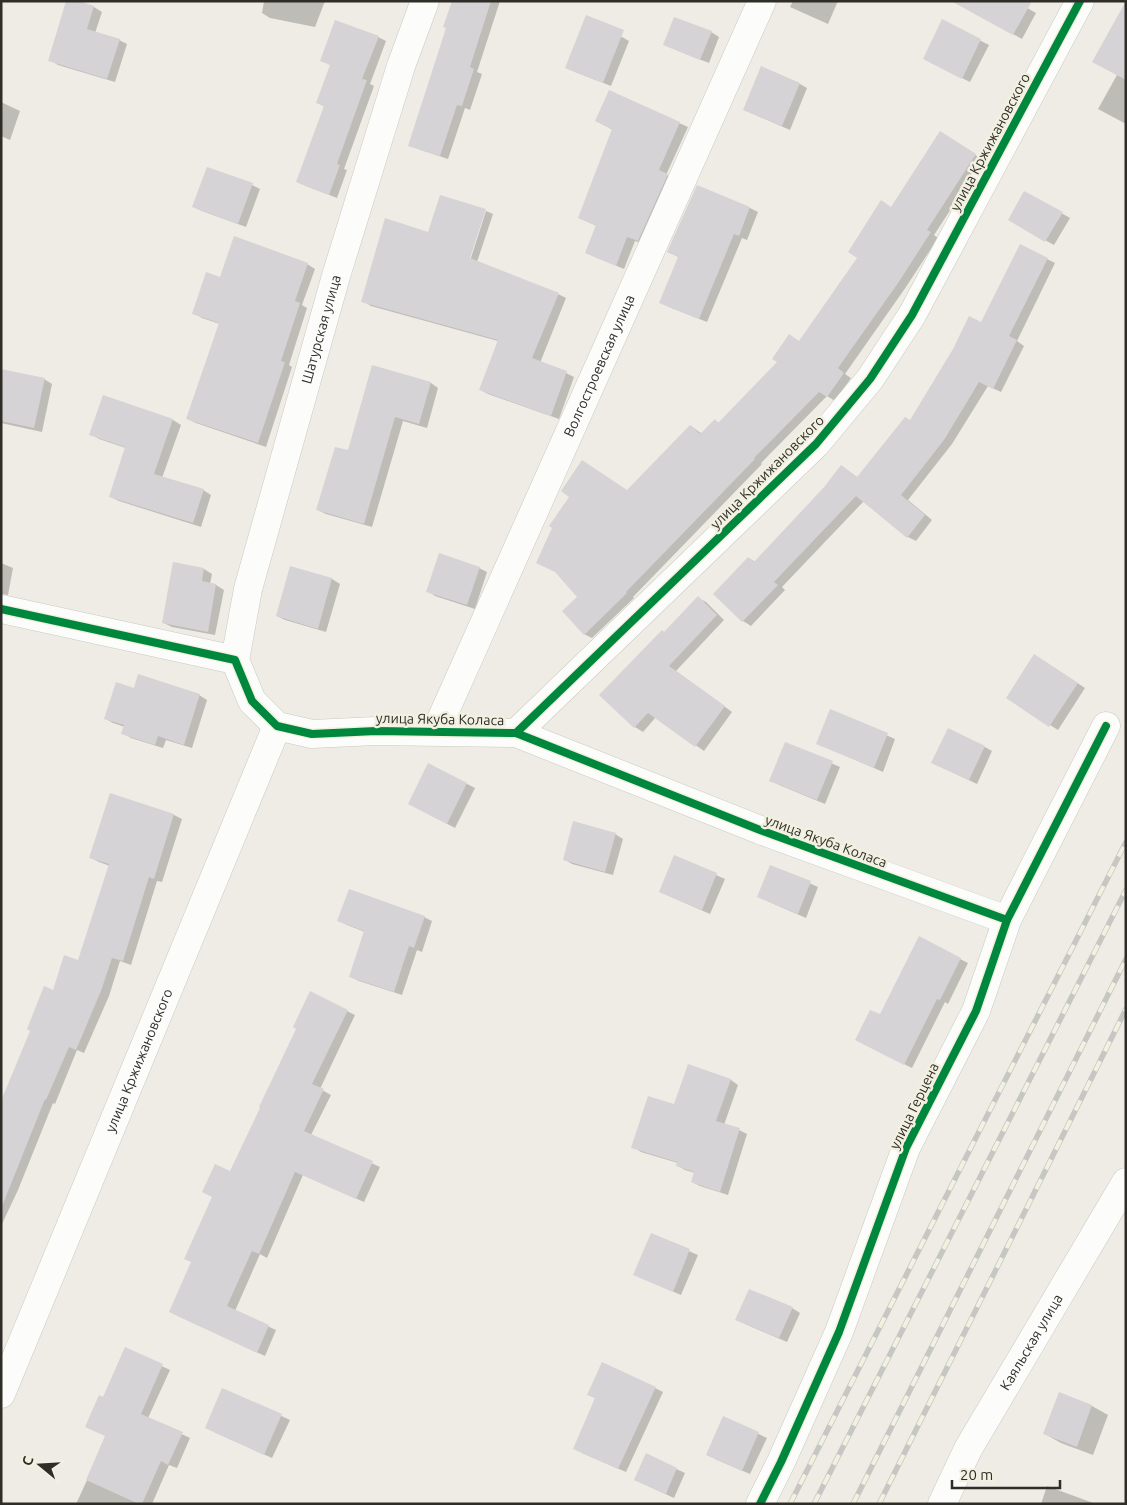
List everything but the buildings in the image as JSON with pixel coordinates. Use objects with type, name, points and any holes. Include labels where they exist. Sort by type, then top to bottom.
[{"type":"street","name":"Шатурская улица","points":[[235,660],[248,589],[336,276],[424,1]]},
{"type":"street","name":"Волгостроевская улица","points":[[436,731],[762,1]]},
{"type":"street","name":"улица Кржижановского","points":[[516,733],[816,444],[870,379],[912,316],[1080,1]]},
{"type":"street","points":[[1,609],[235,660],[252,701],[277,726]]},
{"type":"street","name":"улица Якуба Коласа","points":[[277,726],[312,734],[376,731],[516,733],[760,830],[1007,920]]},
{"type":"street","name":"улица Кржижановского","points":[[1,1394],[277,726]]},
{"type":"street","name":"улица Герцена","points":[[760,1504],[839,1332],[906,1148],[976,1011],[1007,920],[1106,726]]},
{"type":"street","name":"Каяльская улица","points":[[942,1504],[968,1449],[1126,1182]]},
{"type":"railway","points":[[790,1504],[1126,842]]},
{"type":"railway","points":[[814,1504],[1126,890]]},
{"type":"railway","points":[[853,1504],[1126,959]]},
{"type":"railway","points":[[879,1504],[1126,1009]]},
{"type":"cycle path","points":[[516,733],[816,444],[870,379],[912,315],[1080,1]]},
{"type":"cycle path","points":[[1,609],[235,660],[252,701],[277,726],[312,734],[376,731],[516,733],[760,830],[1007,920]]},
{"type":"cycle path","points":[[760,1504],[781,1462],[839,1332],[906,1148],[976,1011],[1007,920],[1106,726]]}]
